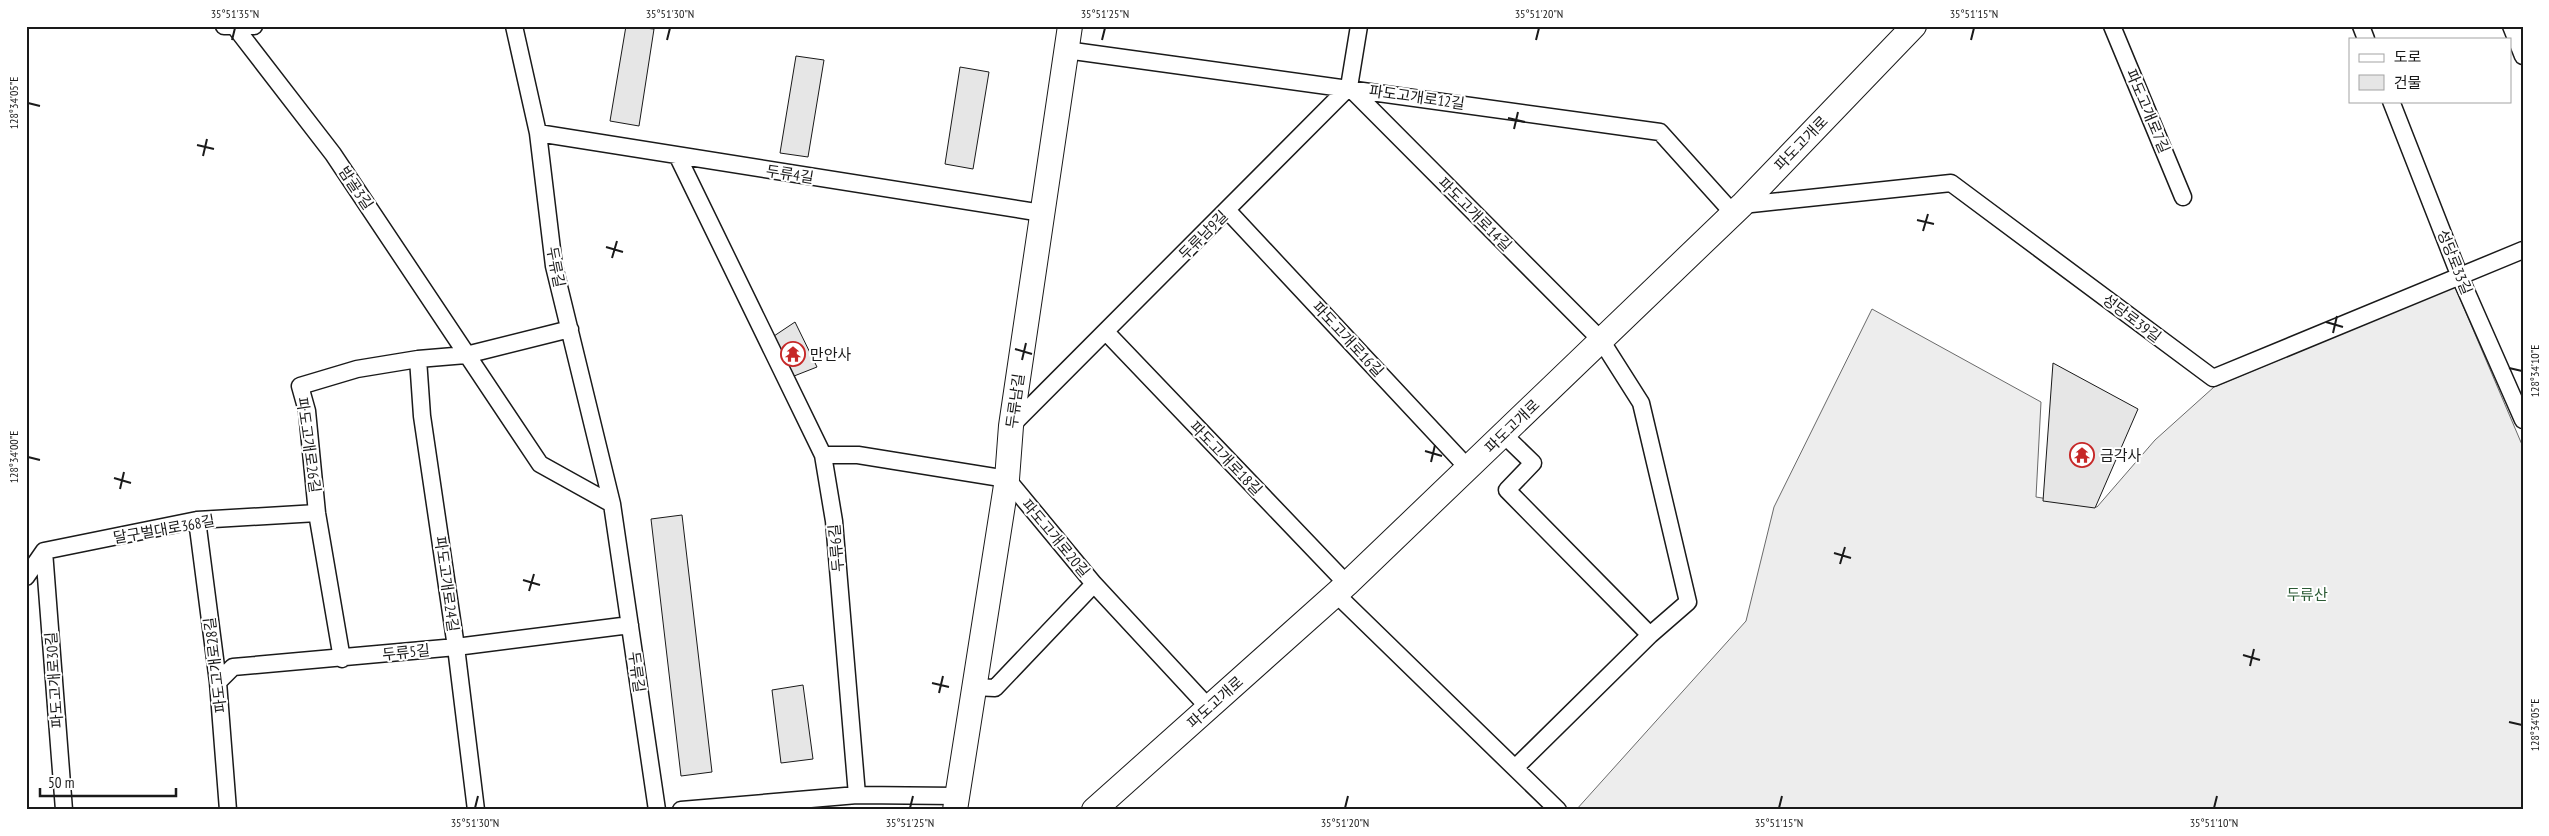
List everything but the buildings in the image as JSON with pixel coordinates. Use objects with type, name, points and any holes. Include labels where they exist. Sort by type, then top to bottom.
[{"type":"street","points":[[230,27],[254,26]]},
{"type":"street","name":"두류길","points":[[514,26],[538,133],[554,266],[612,504],[657,810]]},
{"type":"street","name":"두류남길","points":[[956,803],[1007,479],[1011,426],[1070,26]]},
{"type":"street","points":[[1349,88],[1359,26]]},
{"type":"street","name":"파도고개로","points":[[1094,810],[1341,589],[1468,468],[1737,209],[1914,26]]},
{"type":"street","name":"파도고개로7길","points":[[2112,26],[2183,196]]},
{"type":"street","points":[[2362,26],[2366,38]]},
{"type":"street","points":[[2511,26],[2523,56]]},
{"type":"street","name":"밤골3길","points":[[230,27],[333,154],[466,355]]},
{"type":"street","name":"파도고개로12길","points":[[1066,50],[1660,132],[1737,209]]},
{"type":"street","name":"두류남9길","points":[[1011,426],[1349,88]]},
{"type":"street","name":"파도고개로14길","points":[[1349,88],[1601,340],[1641,403],[1688,602],[1650,635]]},
{"type":"street","name":"성당로33길","points":[[2391,102],[2460,277],[2523,420]]},
{"type":"street","name":"두류4길","points":[[538,133],[678,157],[1042,213]]},
{"type":"street","name":"두류6길","points":[[678,157],[823,455],[834,520],[857,795]]},
{"type":"street","name":"성당로39길","points":[[1737,209],[1951,183],[2213,378],[2523,250]]},
{"type":"street","name":"파도고개로16길","points":[[1227,210],[1468,468]]},
{"type":"street","name":"파도고개로26길","points":[[342,659],[317,513],[307,411],[300,386],[357,369],[418,359],[466,355],[570,329]]},
{"type":"street","name":"파도고개로18길","points":[[1106,332],[1341,589],[1558,810]]},
{"type":"street","points":[[466,355],[540,464],[612,504]]},
{"type":"street","name":"파도고개로24길","points":[[418,359],[422,416],[456,647],[476,810]]},
{"type":"street","points":[[1503,434],[1533,464],[1507,490],[1650,635],[1515,768]]},
{"type":"street","points":[[823,455],[858,455],[1007,479]]},
{"type":"street","name":"파도고개로20길","points":[[1007,479],[1094,584],[1209,708]]},
{"type":"street","name":"달구벌대로368길","points":[[44,551],[197,520],[317,513]]},
{"type":"street","name":"파도고개로28길","points":[[197,520],[218,682],[228,810]]},
{"type":"street","points":[[26,577],[44,551]]},
{"type":"street","name":"파도고개로30길","points":[[44,551],[64,810]]},
{"type":"street","points":[[973,687],[995,688],[1094,584]]},
{"type":"street","name":"두류5길","points":[[218,682],[233,667],[342,659],[456,647],[630,625]]},
{"type":"street","points":[[681,810],[857,795],[956,803]]},
{"type":"shaded area","name":"두류산","points":[[2455,287],[2523,447],[2523,810],[1576,810],[1746,621],[1774,507],[1872,309],[2041,402],[2036,497],[2097,507],[2155,440],[2214,387]]},
{"type":"place","name":"만안사","points":[[793,354]]},
{"type":"place","name":"금각사","points":[[2082,455]]}]
